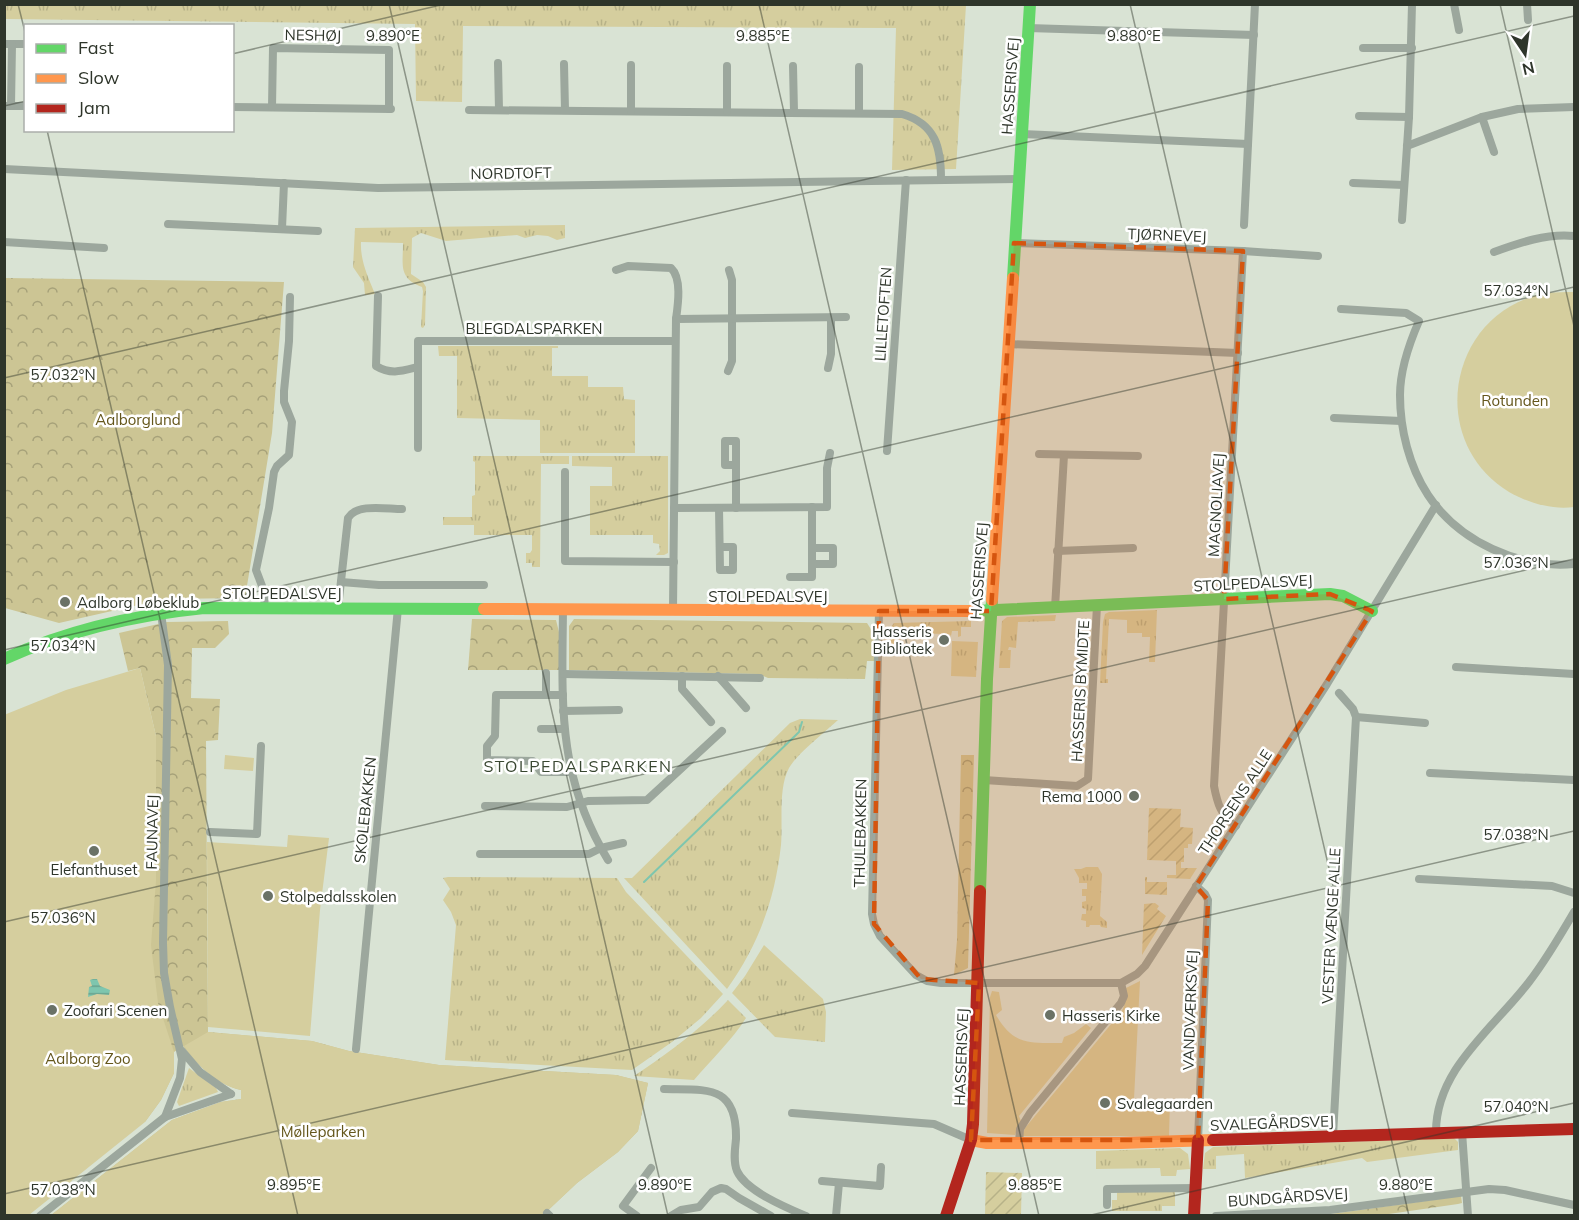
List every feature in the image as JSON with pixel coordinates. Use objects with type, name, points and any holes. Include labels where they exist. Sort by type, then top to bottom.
[{"type":"street","name":"HASSERISVEJ","points":[[946,1215],[971,1140],[979,983],[991,611],[1030,4]]},
{"type":"street","points":[[1244,225],[1255,4]]},
{"type":"street","points":[[1402,220],[1409,117],[1412,4]]},
{"type":"street","points":[[1454,4],[1459,30]]},
{"type":"street","points":[[1527,4],[1528,20]]},
{"type":"street","points":[[1028,28],[1254,35]]},
{"type":"street","points":[[24,44],[8,44],[8,106],[24,106]]},
{"type":"street","name":"NESHØJ","points":[[234,106],[272,107],[390,109],[389,50],[273,48],[272,107]]},
{"type":"street","points":[[1363,48],[1412,48]]},
{"type":"street","points":[[498,63],[499,110]]},
{"type":"street","points":[[564,64],[565,110]]},
{"type":"street","points":[[631,65],[631,111]]},
{"type":"street","points":[[727,66],[727,111]]},
{"type":"street","points":[[794,66],[794,112]]},
{"type":"street","points":[[859,67],[859,112]]},
{"type":"street","points":[[1407,146],[1482,117],[1518,109],[1575,107]]},
{"type":"street","points":[[469,110],[902,114],[921,122],[931,132],[941,159],[941,179]]},
{"type":"street","points":[[1359,116],[1409,117]]},
{"type":"street","points":[[1482,117],[1494,152]]},
{"type":"street","points":[[1022,134],[1248,144]]},
{"type":"street","name":"NORDTOFT","points":[[4,169],[378,188],[1018,179]]},
{"type":"street","name":"LILLETOFTEN","points":[[887,451],[906,180]]},
{"type":"street","points":[[282,228],[284,183]]},
{"type":"street","points":[[1353,183],[1404,185]]},
{"type":"street","points":[[168,224],[318,231]]},
{"type":"street","points":[[1494,252],[1522,242],[1548,237],[1575,236]]},
{"type":"street","points":[[4,242],[104,248]]},
{"type":"street","name":"TJØRNEVEJ","points":[[1014,243],[1318,256]]},
{"type":"street","name":"MAGNOLIAVEJ","points":[[1236,826],[1224,815],[1217,802],[1214,786],[1243,251]]},
{"type":"street","points":[[615,270],[628,266],[671,268],[676,272],[674,610]]},
{"type":"street","points":[[728,371],[732,361],[732,279],[729,270]]},
{"type":"street","points":[[378,296],[376,366],[384,371],[395,373],[418,367]]},
{"type":"street","points":[[264,608],[266,594],[256,570],[274,472],[289,455],[292,422],[284,402],[290,297]]},
{"type":"street","points":[[1341,309],[1406,313],[1419,321],[1403,364],[1400,393],[1401,421],[1416,473],[1436,505],[1457,527],[1504,555],[1534,562],[1575,564]]},
{"type":"street","points":[[675,319],[831,319],[846,317]]},
{"type":"street","points":[[828,368],[831,354],[831,319]]},
{"type":"street","name":"BLEGDALSPARKEN","points":[[418,448],[418,341],[675,341]]},
{"type":"street","points":[[1008,344],[1238,353]]},
{"type":"street","points":[[1334,418],[1401,421]]},
{"type":"street","points":[[674,508],[827,507],[827,468],[830,453]]},
{"type":"street","points":[[1039,454],[1138,456]]},
{"type":"street","points":[[1054,608],[1064,454]]},
{"type":"street","points":[[736,465],[736,508]]},
{"type":"street","points":[[565,472],[565,561],[674,562]]},
{"type":"street","name":"THORSENS ALLE","points":[[1122,983],[1145,966],[1327,684],[1436,505]]},
{"type":"street","points":[[790,577],[812,577],[812,507]]},
{"type":"street","points":[[719,508],[720,547]]},
{"type":"street","points":[[338,608],[348,518],[358,509],[402,509]]},
{"type":"street","points":[[812,548],[833,548],[833,564],[812,564]]},
{"type":"street","points":[[1058,551],[1133,548]]},
{"type":"street","points":[[341,582],[379,585],[484,585]]},
{"type":"street","name":"STOLPEDALSVEJ","points":[[4,659],[97,625],[161,612],[204,608],[991,611],[1330,594],[1343,596],[1371,611]]},
{"type":"street","name":"HASSERIS BYMIDTE","points":[[984,780],[1077,786],[1088,779],[1097,605]]},
{"type":"street","name":"SKOLEBAKKEN","points":[[356,1049],[398,608]]},
{"type":"street","points":[[563,609],[563,711],[571,772],[580,803],[608,860]]},
{"type":"street","name":"THULEBAKKEN","points":[[879,611],[872,914],[874,924],[880,936],[921,979],[942,983],[979,983]]},
{"type":"street","name":"FAUNAVEJ","points":[[161,612],[168,665],[164,963],[170,1007],[181,1051],[180,1078],[165,1118]]},
{"type":"street","points":[[1456,667],[1575,674]]},
{"type":"street","points":[[546,673],[546,695]]},
{"type":"street","points":[[564,674],[760,678]]},
{"type":"street","points":[[682,676],[682,689],[711,722]]},
{"type":"street","points":[[718,676],[746,708]]},
{"type":"street","points":[[1339,693],[1353,709],[1356,717],[1425,723]]},
{"type":"street","points":[[563,695],[496,695],[495,736],[487,746],[487,760],[533,761],[542,772],[571,772]]},
{"type":"street","points":[[563,711],[619,710]]},
{"type":"street","name":"VESTER VÆNGE ALLE","points":[[1333,1136],[1356,717]]},
{"type":"street","points":[[542,729],[564,729]]},
{"type":"street","points":[[485,806],[567,807],[588,801],[647,800],[722,730]]},
{"type":"street","points":[[210,832],[256,834],[261,746]]},
{"type":"street","points":[[1430,773],[1575,780]]},
{"type":"street","points":[[480,854],[589,854],[601,848],[623,843]]},
{"type":"street","points":[[1419,879],[1552,886],[1575,893]]},
{"type":"street","name":"VANDVÆRKSVEJ","points":[[1196,886],[1208,900],[1198,1140]]},
{"type":"street","points":[[1436,1132],[1438,1104],[1451,1075],[1528,984],[1575,912]]},
{"type":"street","points":[[979,983],[1122,983],[1124,996],[1121,1003],[1030,1113],[1020,1129],[1018,1143]]},
{"type":"street","name":"FAUNAVEJ","points":[[165,1118],[231,1094],[200,1072],[181,1051]]},
{"type":"street","points":[[664,1089],[708,1090],[720,1095],[734,1113],[735,1161],[738,1173],[748,1184],[785,1212],[806,1215]]},
{"type":"street","points":[[792,1113],[934,1124],[971,1140]]},
{"type":"street","points":[[40,1215],[165,1118]]},
{"type":"street","name":"SVALEGÅRDSVEJ","points":[[971,1140],[1018,1143],[1121,1143],[1575,1129]]},
{"type":"street","points":[[1462,1132],[1468,1215]]},
{"type":"street","points":[[1194,1215],[1198,1140]]},
{"type":"street","points":[[822,1181],[880,1185],[881,1167]]},
{"type":"street","points":[[637,1215],[623,1206],[651,1168]]},
{"type":"street","points":[[836,1215],[839,1183]]},
{"type":"street","points":[[671,1215],[681,1210],[699,1207],[712,1192],[721,1188],[771,1215]]},
{"type":"street","points":[[1107,1205],[1107,1189],[1196,1188]]},
{"type":"street","name":"BUNDGÅRDSVEJ","points":[[1216,1215],[1330,1210],[1466,1191],[1505,1190],[1575,1205]]},
{"type":"highlighted area","points":[[1014,243],[1243,251],[1224,599],[1330,594],[1372,611],[1196,886],[1208,900],[1198,1140],[971,1140],[979,983],[921,979],[874,924],[879,611],[991,611]]},
{"type":"green space","points":[[5,4],[966,5],[956,169],[892,170],[896,28],[463,26],[462,102],[416,101],[415,24],[5,19]]},
{"type":"green space","points":[[565,225],[565,238],[557,240],[548,236],[537,235],[525,238],[517,235],[446,241],[421,233],[412,238],[411,274],[423,282],[426,287],[423,328],[421,327],[423,291],[422,287],[405,275],[403,243],[361,242],[363,262],[375,294],[365,295],[364,283],[353,267],[355,228]]},
{"type":"green space","name":"Aalborglund","points":[[5,278],[284,282],[272,433],[245,598],[165,599],[59,623],[5,608]]},
{"type":"green space","name":"Rotunden","points":[[1574,292],[1574,507],[1540,505],[1509,492],[1482,469],[1465,441],[1458,411],[1459,379],[1469,350],[1488,324],[1514,304],[1547,293]]},
{"type":"green space","points":[[438,346],[558,346],[558,348],[552,348],[552,376],[588,376],[588,387],[623,387],[624,399],[635,400],[635,453],[540,453],[540,420],[457,418],[457,356],[439,356]]},
{"type":"green space","points":[[473,456],[569,456],[569,464],[541,464],[540,567],[532,567],[532,563],[526,563],[526,553],[532,550],[532,535],[474,535],[474,525],[443,525],[443,517],[472,517],[472,496],[475,495]]},
{"type":"green space","points":[[572,456],[668,456],[668,553],[656,555],[660,551],[659,544],[653,543],[653,535],[590,535],[590,486],[612,486],[612,467],[572,466]]},
{"type":"green space","points":[[1157,610],[1155,662],[1149,662],[1150,637],[1142,637],[1142,633],[1127,633],[1127,620],[1109,619],[1106,679],[1108,683],[1100,683],[1105,614]]},
{"type":"green space","points":[[1056,615],[1055,621],[1018,622],[1016,648],[1009,647],[1008,650],[1011,650],[1010,668],[999,668],[1002,621],[1007,617]]},
{"type":"green space","points":[[472,619],[556,620],[560,636],[559,670],[468,670]]},
{"type":"green space","points":[[574,619],[867,623],[874,634],[874,661],[867,661],[865,679],[768,678],[758,674],[569,670],[569,626]]},
{"type":"green space","name":"Mølleparken","points":[[228,621],[229,634],[215,648],[192,648],[191,698],[220,699],[218,740],[206,741],[208,1032],[312,1041],[349,1051],[439,1065],[616,1075],[648,1083],[638,1131],[618,1152],[577,1183],[543,1215],[50,1216],[172,1120],[221,1102],[241,1099],[241,1090],[216,1079],[183,1046],[174,1052],[174,1073],[161,1100],[145,1122],[161,1010],[144,978],[156,859],[156,736],[140,668],[128,671],[119,633],[167,622]]},
{"type":"green space","points":[[971,621],[971,627],[961,627],[961,636],[958,637],[958,631],[952,631],[951,636],[949,634],[895,633],[894,650],[885,650],[887,632],[894,623]]},
{"type":"green space","points":[[952,641],[978,642],[976,677],[951,676]]},
{"type":"green space","name":"Aalborg Zoo","points":[[140,668],[156,736],[156,881],[151,945],[158,1003],[174,1052],[174,1073],[161,1100],[145,1122],[29,1215],[5,1215],[4,715],[66,690]]},
{"type":"green space","points":[[800,719],[838,720],[789,768],[783,785],[781,845],[770,902],[757,938],[727,989],[624,878],[632,878],[790,723]]},
{"type":"green space","points":[[225,755],[254,758],[253,771],[224,769]]},
{"type":"green space","points":[[961,755],[974,755],[968,968],[954,975],[957,940]]},
{"type":"green space","points":[[1149,808],[1181,809],[1180,827],[1193,828],[1192,844],[1184,848],[1184,862],[1181,862],[1181,868],[1197,868],[1190,879],[1167,878],[1167,875],[1176,875],[1176,861],[1147,860]]},
{"type":"green space","points":[[288,835],[329,838],[320,910],[310,1036],[208,1027],[207,842],[287,847]]},
{"type":"green space","points":[[1098,867],[1102,874],[1100,916],[1107,922],[1107,928],[1100,925],[1086,927],[1086,921],[1081,920],[1082,914],[1086,914],[1086,909],[1082,908],[1082,902],[1086,901],[1086,896],[1082,896],[1082,889],[1087,889],[1087,883],[1079,883],[1074,869]]},
{"type":"green space","points":[[1145,877],[1147,877],[1147,882],[1167,882],[1167,895],[1145,894]]},
{"type":"green space","points":[[443,878],[617,878],[626,892],[723,994],[701,1018],[632,1070],[445,1060],[456,925],[443,900],[450,889]]},
{"type":"green space","points":[[1155,903],[1159,906],[1157,909],[1166,916],[1142,955],[1144,904]]},
{"type":"green space","points":[[764,945],[823,999],[826,1012],[825,1042],[775,1037],[732,993]]},
{"type":"green space","points":[[1140,981],[1134,1099],[1170,1102],[1169,1136],[1022,1136],[1025,1128],[1122,1011],[1126,988]]},
{"type":"green space","points":[[992,991],[999,992],[1002,1010],[996,1015],[1009,1032],[1024,1041],[1062,1043],[1064,1037],[1086,1024],[1091,1028],[1019,1116],[1021,1121],[1015,1135],[987,1133]]},
{"type":"green space","points":[[728,1000],[746,1018],[694,1080],[634,1076],[683,1041]]},
{"type":"green space","name":"Mølleparken","points":[[208,1032],[312,1041],[349,1051],[439,1065],[616,1075],[648,1083],[638,1131],[618,1152],[577,1183],[543,1215],[50,1216],[172,1120],[221,1102],[241,1099],[241,1090],[208,1073],[184,1046]]},
{"type":"green space","points":[[189,1068],[216,1088],[218,1092],[179,1106],[177,1102]]},
{"type":"green space","points":[[1454,1138],[1458,1142],[1458,1150],[1367,1162],[1362,1158],[1245,1178],[1244,1154],[1216,1156],[1216,1169],[1203,1169],[1205,1153],[1213,1147]]},
{"type":"green space","points":[[1180,1148],[1188,1154],[1190,1169],[1177,1170],[1176,1176],[1161,1176],[1160,1168],[1096,1169],[1096,1151]]},
{"type":"green space","points":[[986,1172],[1022,1173],[1021,1215],[985,1215]]},
{"type":"green space","points":[[1117,1192],[1175,1192],[1175,1206],[1162,1206],[1162,1211],[1112,1211],[1112,1200],[1117,1200]]},
{"type":"green space","points":[[1461,1196],[1462,1203],[1458,1204],[1382,1215],[1295,1216],[1331,1214]]},
{"type":"shaded area","points":[[97,979],[100,986],[110,990],[109,995],[97,994],[88,997],[89,987],[92,986],[90,980]]},
{"type":"waterway","points":[[644,882],[799,732],[802,722]]},
{"type":"traffic: fast","points":[[1013,278],[1030,4]]},
{"type":"traffic: fast","points":[[974,611],[1330,594],[1343,596],[1372,611]]},
{"type":"traffic: fast","points":[[980,891],[992,600]]},
{"type":"traffic: fast","points":[[4,659],[52,640],[102,625],[204,608],[484,609]]},
{"type":"traffic: slow","points":[[992,600],[1013,278]]},
{"type":"traffic: slow","points":[[484,609],[974,611]]},
{"type":"traffic: slow","points":[[971,1140],[987,1143],[1213,1140]]},
{"type":"traffic: jam","points":[[946,1216],[971,1140],[973,1124],[980,891]]},
{"type":"traffic: jam","points":[[1213,1140],[1574,1129]]},
{"type":"traffic: jam","points":[[1194,1216],[1198,1140]]},
{"type":"place","name":"Aalborg Løbeklub","points":[[65,602]]},
{"type":"place","name":"Hasseris Bibliotek","points":[[944,640]]},
{"type":"place","name":"Rema 1000","points":[[1134,796]]},
{"type":"place","name":"Elefanthuset","points":[[94,851]]},
{"type":"place","name":"Stolpedalsskolen","points":[[268,896]]},
{"type":"place","name":"Zoofari Scenen","points":[[52,1010]]},
{"type":"place","name":"Hasseris Kirke","points":[[1050,1015]]},
{"type":"place","name":"Svalegaarden","points":[[1105,1103]]},
{"type":"district","name":"STOLPEDALSPARKEN","points":[[578,766]]}]
